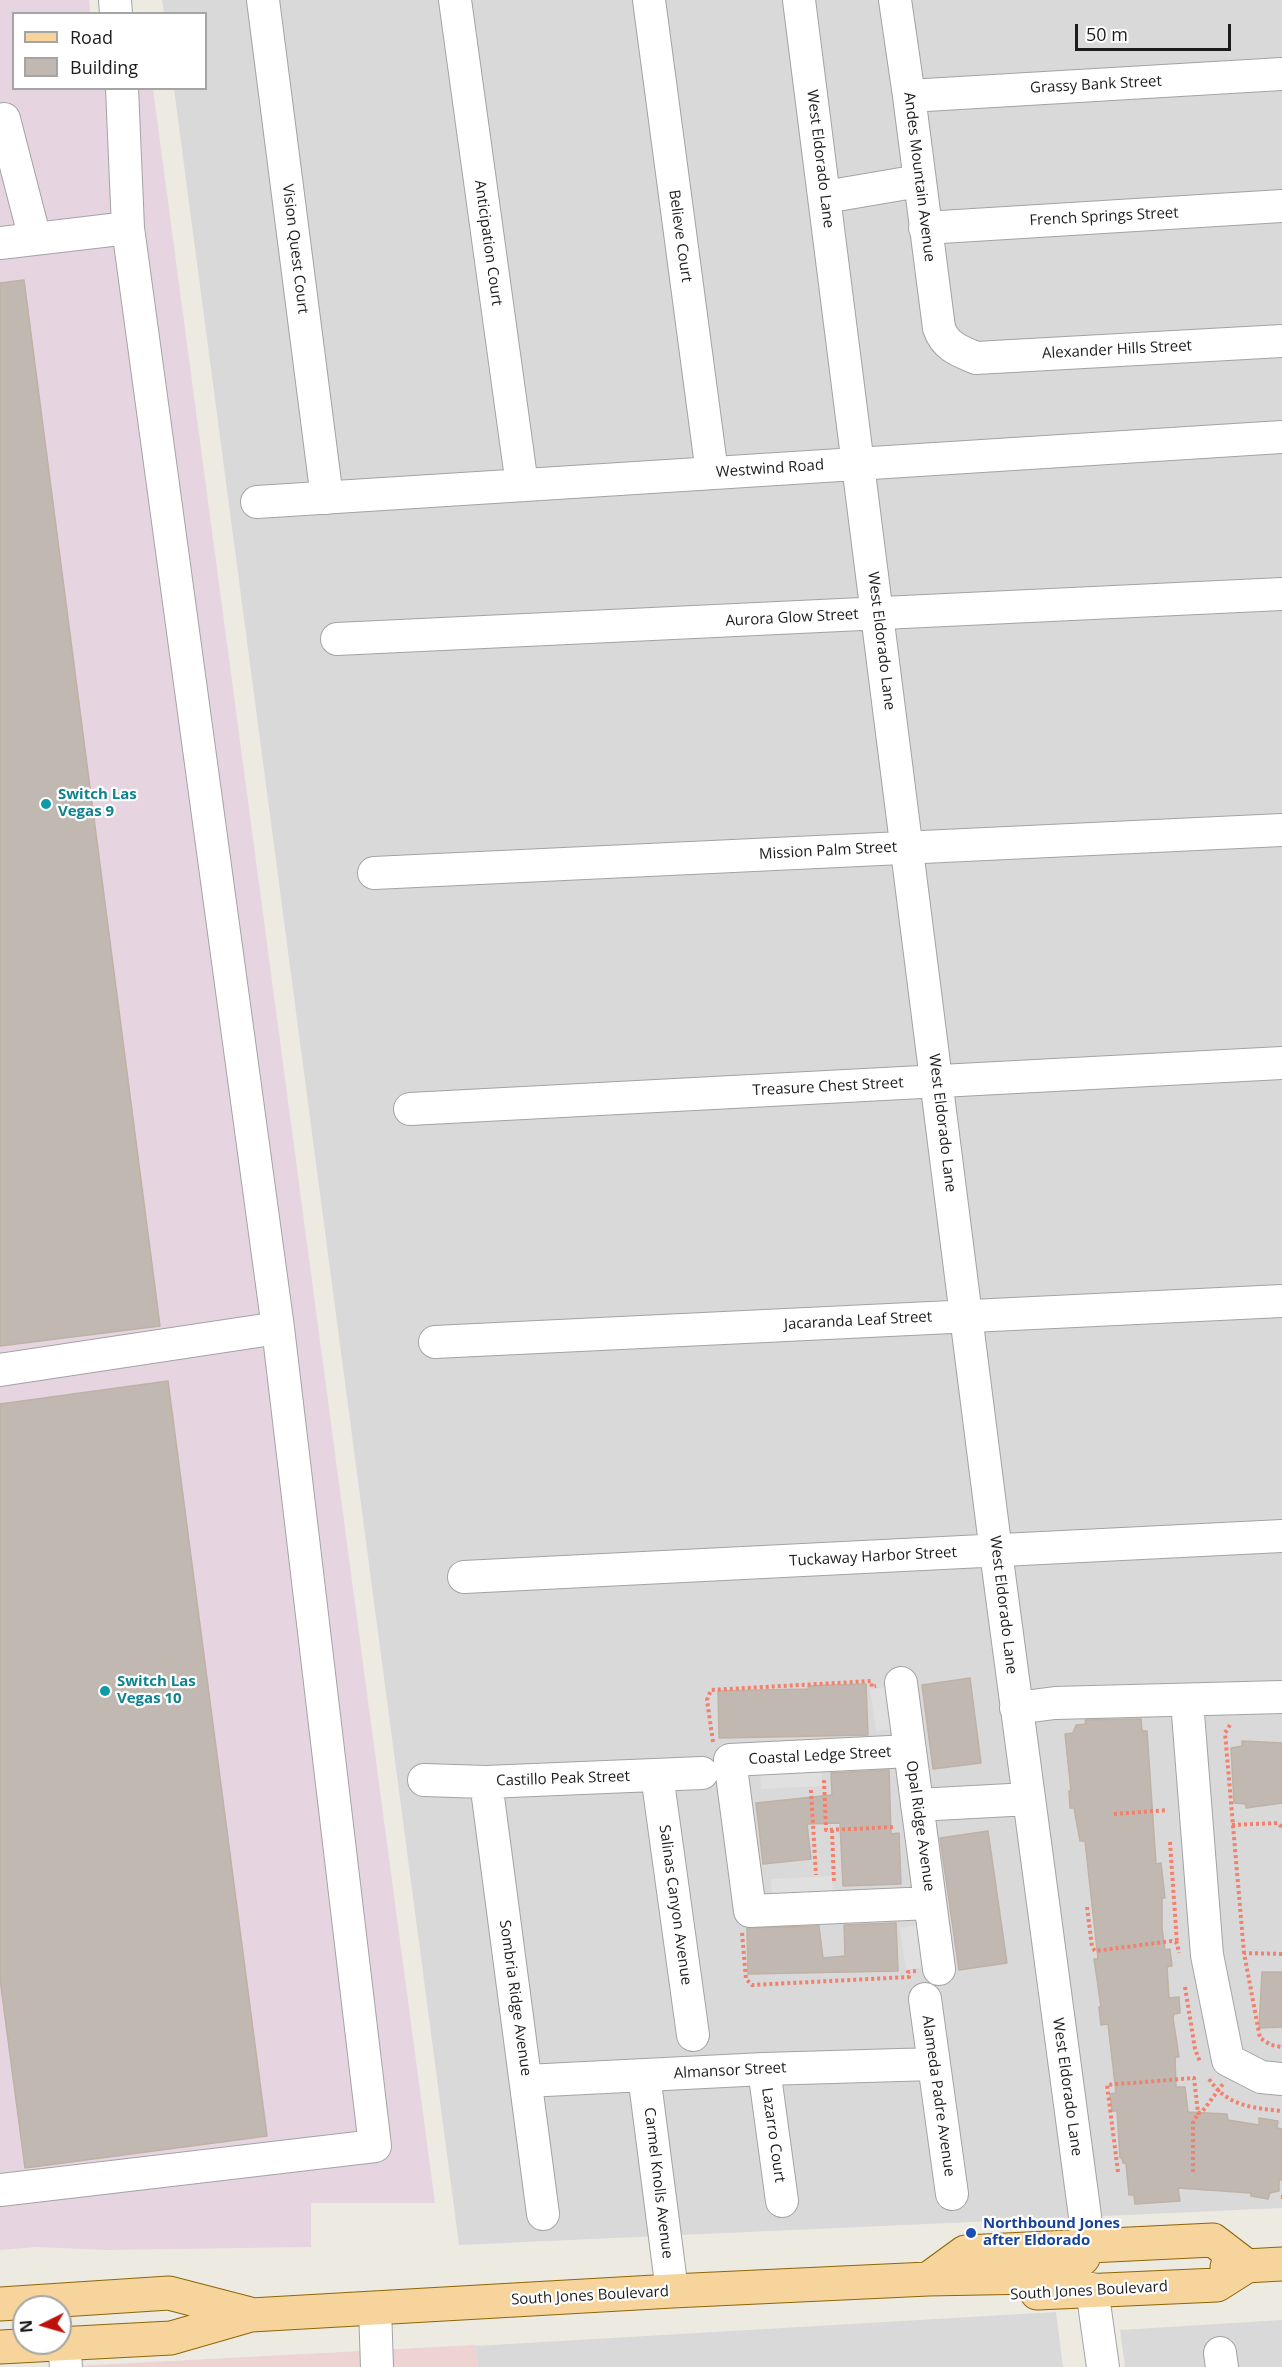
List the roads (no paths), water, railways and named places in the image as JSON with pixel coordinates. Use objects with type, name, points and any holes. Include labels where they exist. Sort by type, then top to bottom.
[{"type":"main road","points":[[928,2279],[965,2253],[1213,2240],[1247,2266]]},
{"type":"main road","name":"South Jones Boulevard","points":[[72,2354],[171,2338],[251,2315],[928,2279],[971,2296],[1217,2285],[1247,2266],[1282,2264]]},
{"type":"main road","name":"South Jones Boulevard","points":[[0,2304],[169,2293],[251,2315]]},
{"type":"street","name":"Vision Quest Court","points":[[263,0],[327,498]]},
{"type":"street","name":"Anticipation Court","points":[[455,0],[522,485]]},
{"type":"street","name":"Believe Court","points":[[649,0],[712,473]]},
{"type":"street","name":"West Eldorado Lane","points":[[799,0],[996,1552],[1089,2246]]},
{"type":"street","name":"Andes Mountain Avenue","points":[[895,0],[939,328],[942,338],[954,349]]},
{"type":"street","name":"Grassy Bank Street","points":[[909,96],[1282,74]]},
{"type":"street","points":[[0,2190],[375,2146],[278,1328],[128,228],[122,90]]},
{"type":"street","points":[[4,119],[36,239]]},
{"type":"street","points":[[825,197],[919,181]]},
{"type":"street","name":"French Springs Street","points":[[925,228],[1282,206]]},
{"type":"street","points":[[0,243],[128,228]]},
{"type":"street","name":"Alexander Hills Street","points":[[954,349],[976,358],[1282,341]]},
{"type":"street","name":"Westwind Road","points":[[257,502],[1282,437]]},
{"type":"street","name":"Aurora Glow Street","points":[[337,639],[1282,594]]},
{"type":"street","name":"Mission Palm Street","points":[[374,873],[1282,830]]},
{"type":"street","name":"Treasure Chest Street","points":[[410,1109],[1282,1064]]},
{"type":"street","name":"Jacaranda Leaf Street","points":[[435,1342],[1282,1301]]},
{"type":"street","points":[[0,1370],[278,1328]]},
{"type":"street","name":"Tuckaway Harbor Street","points":[[464,1577],[1282,1536]]},
{"type":"street","name":"Opal Ridge Avenue","points":[[900,1683],[910,1751],[910,1816],[930,1903],[939,1969]]},
{"type":"street","points":[[1017,1708],[1055,1703],[1282,1697]]},
{"type":"street","points":[[1187,1701],[1207,1955],[1228,2060],[1261,2077],[1282,2079]]},
{"type":"street","name":"Coastal Ledge Street","points":[[910,1751],[730,1760],[750,1911],[930,1903]]},
{"type":"street","name":"Castillo Peak Street","points":[[424,1780],[486,1782],[702,1773]]},
{"type":"street","name":"Salinas Canyon Avenue","points":[[657,1775],[693,2035]]},
{"type":"street","name":"Sombria Ridge Avenue","points":[[486,1782],[543,2214]]},
{"type":"street","points":[[910,1816],[1029,1799]]},
{"type":"street","name":"Alameda Padre Avenue","points":[[925,1999],[952,2194]]},
{"type":"street","name":"Almansor Street","points":[[526,2081],[764,2069],[934,2064]]},
{"type":"street","name":"Lazarro Court","points":[[764,2069],[782,2202]]},
{"type":"street","name":"Carmel Knolls Avenue","points":[[644,2075],[672,2291]]},
{"type":"street","points":[[1092,2289],[1103,2367]]},
{"type":"street","points":[[375,2308],[376,2367]]},
{"type":"place","name":"Switch Las Vegas 9","points":[[46,804]]},
{"type":"place","name":"Switch Las Vegas 10","points":[[105,1691]]},
{"type":"place","name":"Northbound Jones after Eldorado","points":[[971,2233]]}]
